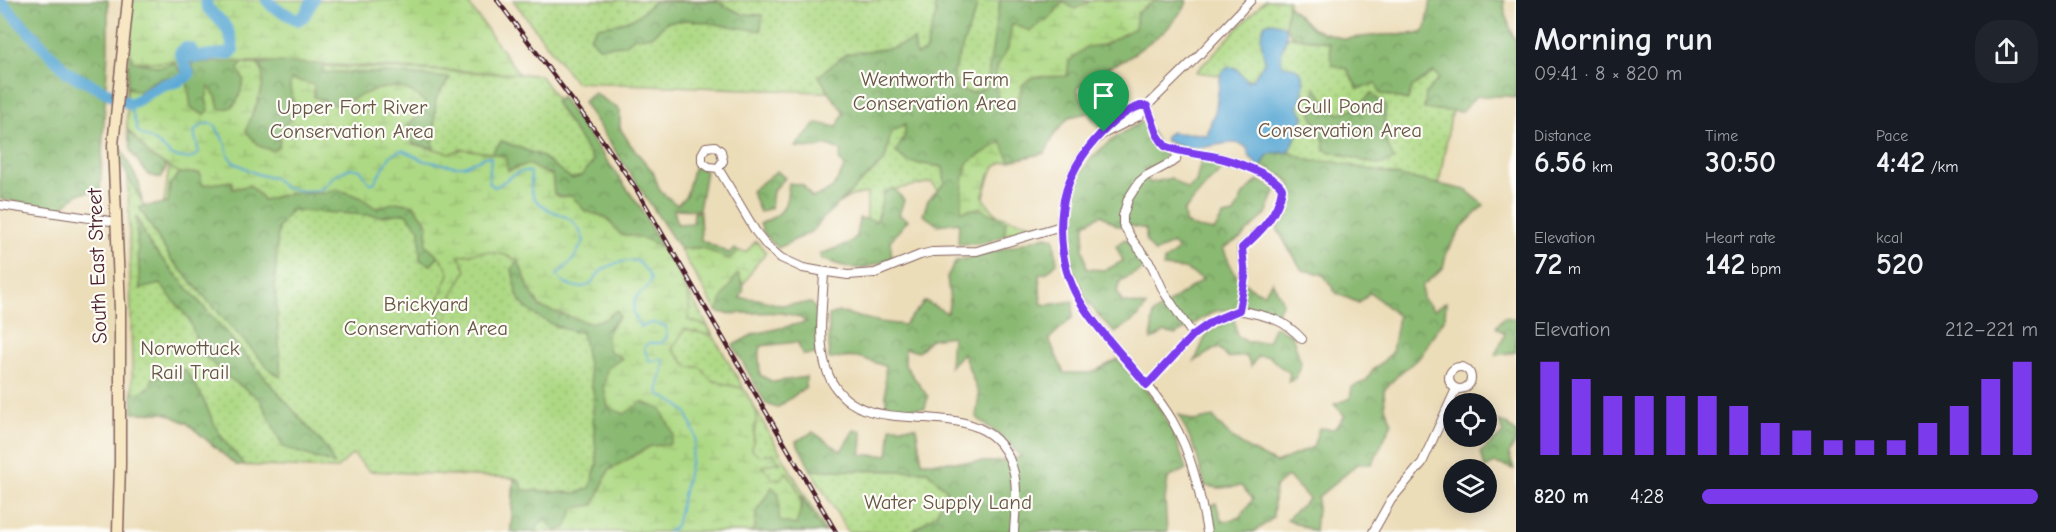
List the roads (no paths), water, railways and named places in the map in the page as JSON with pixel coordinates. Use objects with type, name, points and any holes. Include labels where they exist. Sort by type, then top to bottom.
[{"type":"main road","name":"South East Street","points":[[118,532],[121,385],[113,146],[128,0]]},
{"type":"street","points":[[1208,532],[1194,471],[1173,422],[1147,385],[1082,306],[1068,276],[1061,226],[1071,174],[1089,147],[1102,135],[1139,116],[1251,0]]},
{"type":"street","points":[[1147,106],[1157,134],[1165,146],[1227,160],[1247,167],[1281,185],[1282,193],[1278,207],[1262,229],[1242,248],[1245,277],[1239,310]]},
{"type":"street","points":[[1177,150],[1177,157],[1173,162],[1138,182],[1125,207],[1123,224],[1133,242],[1152,266],[1164,292],[1193,335]]},
{"type":"street","points":[[718,168],[766,246],[791,263],[824,272],[848,275],[875,273],[920,255],[939,251],[977,251],[1061,226]]},
{"type":"street","points":[[0,205],[117,222]]},
{"type":"street","points":[[824,272],[823,349],[826,369],[837,389],[851,403],[867,411],[892,416],[951,419],[972,424],[991,435],[1006,452],[1014,473],[1016,493],[1014,532]]},
{"type":"street","points":[[1147,385],[1193,335],[1213,321],[1239,310],[1276,319],[1293,328],[1302,339]]},
{"type":"street","points":[[1373,532],[1391,500],[1422,463],[1456,389]]},
{"type":"water","points":[[1272,22],[1284,27],[1286,31],[1281,55],[1282,65],[1297,69],[1304,82],[1298,107],[1304,115],[1288,152],[1269,154],[1259,167],[1249,156],[1247,148],[1236,143],[1190,148],[1166,141],[1165,136],[1172,132],[1197,133],[1207,136],[1215,113],[1221,73],[1229,67],[1236,68],[1247,81],[1253,79],[1265,61],[1261,42],[1263,28],[1265,24]]},
{"type":"waterway","points":[[0,1],[68,73],[130,104],[159,87],[178,81],[189,74],[180,53],[185,48],[191,49],[195,57],[231,53],[233,50],[228,32],[210,11],[206,0]]},
{"type":"waterway","points":[[267,0],[273,7],[298,20],[304,16],[313,0]]},
{"type":"waterway","points":[[130,104],[138,132],[159,144],[172,156],[190,159],[199,153],[194,132],[203,125],[215,125],[233,162],[257,174],[274,178],[285,188],[303,191],[319,190],[325,187],[334,176],[350,168],[361,170],[369,183],[374,183],[391,155],[402,150],[425,161],[455,166],[464,166],[485,157],[491,157],[489,182],[494,187],[515,174],[530,172],[532,193],[535,199],[549,210],[575,223],[584,241],[572,261],[557,275],[560,279],[572,286],[587,286],[608,267],[620,262],[633,261],[637,261],[650,277],[649,285],[635,298],[633,313],[640,327],[652,323],[666,326],[667,336],[662,343],[648,343],[644,348],[650,362],[663,360],[659,394],[687,413],[696,438],[676,526],[668,532]]},
{"type":"railway","points":[[497,0],[635,187],[836,532]]},
{"type":"park label","name":"Wentworth Farm Conservation Area","points":[[935,91]]},
{"type":"park label","name":"Gull Pond Conservation Area","points":[[1340,118]]},
{"type":"park label","name":"Upper Fort River Conservation Area","points":[[352,119]]},
{"type":"park label","name":"Brickyard Conservation Area","points":[[426,316]]},
{"type":"park label","name":"Norwottuck Rail Trail","points":[[190,360]]},
{"type":"park label","name":"Water Supply Land","points":[[948,502]]}]
